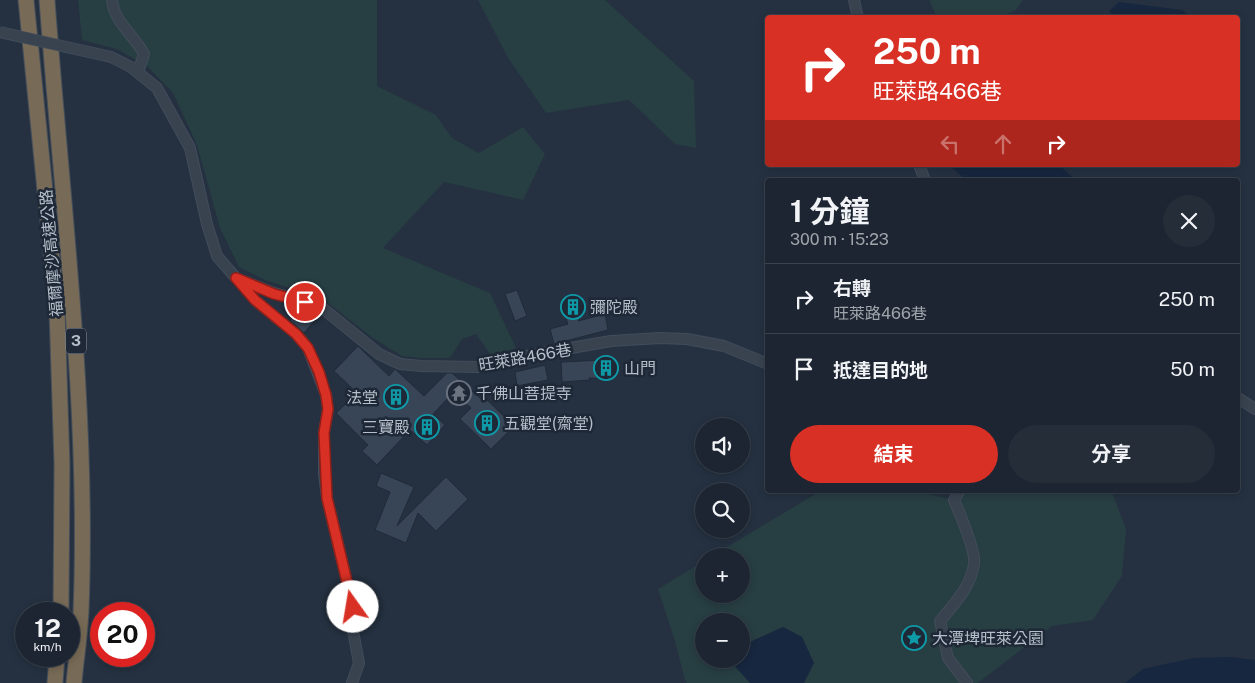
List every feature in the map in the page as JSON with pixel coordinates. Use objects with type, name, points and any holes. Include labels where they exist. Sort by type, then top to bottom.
[{"type":"highway","name":"福爾摩沙高速公路","points":[[26,0],[57,311],[62,464],[61,602]]},
{"type":"highway","name":"福爾摩沙高速公路","points":[[47,0],[77,353],[82,509],[81,613],[74,683]]},
{"type":"highway","points":[[55,683],[56,667]]},
{"type":"lane","points":[[112,0],[114,14],[139,44],[144,54],[138,72]]},
{"type":"lane","points":[[854,0],[857,15]]},
{"type":"lane","name":"旺萊路466巷","points":[[0,32],[111,57],[138,72],[157,88],[190,148],[207,224],[217,256],[236,278],[274,294],[320,306],[379,354],[400,364],[478,367],[520,357],[611,341],[660,338],[688,339],[724,346],[765,363]]},
{"type":"lane","points":[[236,278],[255,300],[296,334],[308,348],[326,395],[328,409],[324,433],[324,474],[327,498],[353,607],[353,630],[358,662],[352,683]]},
{"type":"lane","points":[[1240,399],[1255,408]]},
{"type":"lane","points":[[958,493],[954,500],[965,528],[975,563],[966,587],[940,621],[948,658],[967,683]]},
{"type":"path","points":[[607,369],[622,370]]},
{"type":"green space","points":[[78,0],[377,0],[377,86],[436,115],[452,138],[479,153],[523,127],[545,154],[523,200],[444,182],[383,248],[490,293],[516,348],[492,357],[476,334],[462,339],[450,358],[402,356],[373,338],[323,299],[265,280],[239,267],[220,228],[197,145],[173,93],[148,67],[117,49],[82,40]]},
{"type":"green space","points":[[478,0],[605,0],[694,81],[696,148],[675,144],[629,100],[546,113],[508,58]]},
{"type":"green space","points":[[929,0],[1023,0],[1016,10],[1005,15],[935,15]]},
{"type":"green space","points":[[817,493],[924,493],[954,500],[962,493],[1112,493],[1126,529],[1122,576],[1093,620],[1052,626],[978,683],[967,683],[937,626],[944,661],[960,683],[687,683],[658,589],[695,566],[695,603],[750,603],[750,548],[725,548],[742,538],[750,538],[750,533]]},
{"type":"water","points":[[1119,2],[1182,10],[1188,15],[1113,15],[1109,11]]},
{"type":"water","points":[[951,167],[1061,167],[1074,178],[964,178]]},
{"type":"water","points":[[783,627],[802,637],[814,663],[804,683],[750,683],[736,668],[750,668],[750,642]]},
{"type":"water","points":[[1230,657],[1255,660],[1255,683],[1125,683],[1143,669],[1193,658]]},
{"type":"building","points":[[517,290],[527,316],[515,321],[505,294]]},
{"type":"building","points":[[574,294],[581,297],[586,308],[578,321],[605,314],[608,330],[554,344],[550,329],[568,324],[561,306],[565,298]]},
{"type":"building","points":[[301,308],[306,309],[317,318],[304,333],[290,320]]},
{"type":"building","points":[[358,346],[389,376],[395,369],[424,396],[447,373],[452,373],[480,398],[483,396],[514,426],[491,449],[460,419],[471,408],[453,393],[433,414],[445,425],[427,445],[410,430],[377,465],[362,451],[368,445],[336,413],[357,393],[334,371]]},
{"type":"building","points":[[601,357],[611,357],[611,379],[589,378],[590,380],[562,382],[561,362],[602,360]]},
{"type":"building","points":[[545,365],[548,380],[517,386],[515,372]]},
{"type":"building","points":[[381,473],[414,487],[397,526],[446,477],[468,499],[436,531],[418,513],[406,543],[375,530],[390,492],[376,486]]},
{"type":"place","name":"彌陀殿","points":[[573,307]]},
{"type":"place","name":"山門","points":[[606,368]]},
{"type":"place","name":"千佛山菩提寺","points":[[459,393]]},
{"type":"place","name":"法堂","points":[[396,397]]},
{"type":"place","name":"五觀堂(齋堂)","points":[[487,423]]},
{"type":"place","name":"三寶殿","points":[[427,427]]},
{"type":"place","name":"大潭埤旺萊公園","points":[[914,638]]},
{"type":"route","points":[[305,302],[274,294],[236,278],[255,300],[296,334],[308,348],[319,372],[328,409],[324,433],[324,474],[327,498],[353,607]]}]
